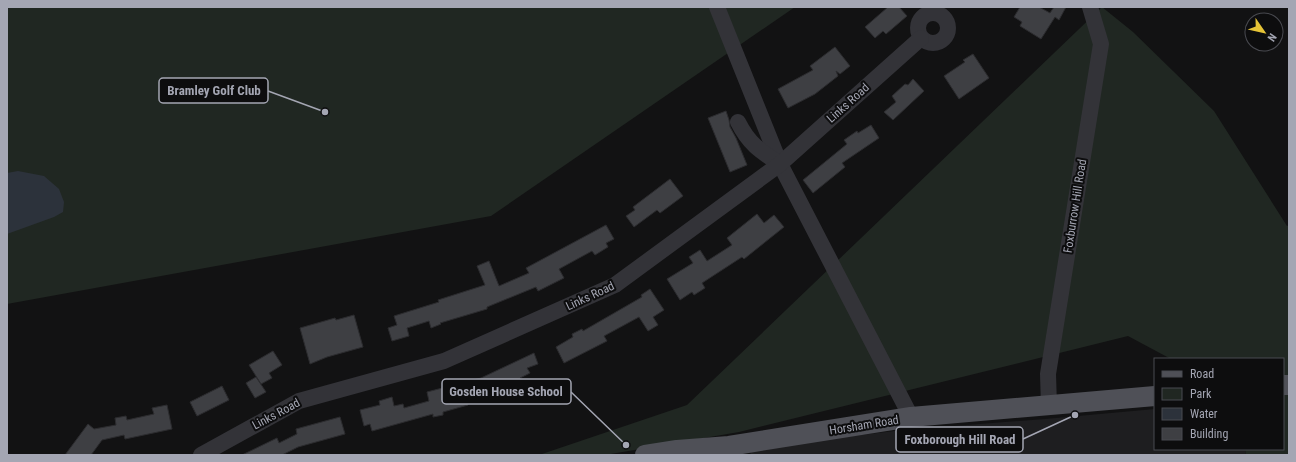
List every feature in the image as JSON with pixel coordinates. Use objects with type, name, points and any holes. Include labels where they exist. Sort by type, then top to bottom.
[{"type":"main road","name":"Horsham Road","points":[[645,455],[677,450],[730,451],[911,417],[1154,396]]},
{"type":"street","points":[[717,7],[780,164],[911,417]]},
{"type":"street","name":"Foxburrow Hill Road","points":[[1049,406],[1048,374],[1101,44],[1090,7]]},
{"type":"street","name":"Links Road","points":[[201,455],[299,401],[444,361],[615,285],[780,164],[921,38]]},
{"type":"street","points":[[738,122],[744,134],[751,143],[780,164]]},
{"type":"shaded area","points":[[1154,409],[1154,450],[1245,450],[1246,455],[751,455],[750,451],[903,430]]},
{"type":"green space","points":[[7,7],[795,7],[491,216],[7,304]]},
{"type":"green space","points":[[1102,7],[1133,32],[1214,111],[1287,226],[1289,225],[1289,455],[1246,455],[1245,450],[1284,450],[1284,358],[1169,358],[1128,336],[739,432],[605,455],[539,455],[687,405]]},
{"type":"water","points":[[18,171],[44,176],[59,189],[64,202],[63,212],[54,217],[7,234],[7,173]]},
{"type":"building","points":[[888,7],[899,7],[907,16],[886,34],[883,31],[875,38],[865,27]]},
{"type":"building","points":[[1020,7],[1039,7],[1050,13],[1054,7],[1066,7],[1059,20],[1055,17],[1041,39],[1020,26],[1022,22],[1014,17]]},
{"type":"building","points":[[835,47],[850,66],[840,74],[836,71],[838,76],[815,94],[788,108],[778,89],[813,70],[810,66]]},
{"type":"building","points":[[973,54],[989,78],[959,99],[944,76],[965,62],[963,60]]},
{"type":"building","points":[[913,79],[924,91],[893,120],[884,112],[896,102],[892,96],[905,84],[908,85]]},
{"type":"building","points":[[726,111],[730,127],[747,165],[730,172],[708,118]]},
{"type":"building","points":[[871,125],[879,138],[842,163],[845,167],[813,193],[803,180],[847,144],[844,140],[857,131],[858,133]]},
{"type":"building","points":[[670,179],[683,196],[660,213],[657,210],[634,227],[626,216],[635,210],[633,207]]},
{"type":"building","points":[[757,214],[764,223],[774,215],[784,227],[744,259],[742,257],[702,283],[705,288],[694,295],[692,292],[680,300],[667,279],[693,263],[689,257],[700,250],[707,261],[732,245],[727,238]]},
{"type":"building","points":[[606,225],[614,239],[606,243],[608,247],[595,255],[592,251],[559,269],[564,278],[538,291],[536,287],[487,307],[487,309],[440,323],[441,324],[431,328],[429,321],[407,328],[409,336],[392,341],[388,328],[397,325],[394,316],[439,302],[438,300],[485,285],[477,266],[489,261],[499,286],[529,273],[526,268]]},
{"type":"building","points":[[650,289],[664,310],[653,317],[658,325],[648,331],[639,317],[604,336],[607,341],[564,363],[556,347],[573,337],[572,334],[582,329],[583,331],[642,297],[641,295]]},
{"type":"building","points":[[354,315],[363,347],[327,357],[310,364],[300,328],[335,318],[336,320]]},
{"type":"building","points":[[273,351],[282,365],[269,373],[272,378],[261,384],[249,365]]},
{"type":"building","points":[[534,353],[538,364],[527,368],[530,373],[520,378],[522,384],[513,389],[511,383],[468,402],[468,405],[443,412],[443,415],[433,417],[433,414],[372,431],[370,424],[364,426],[360,410],[380,405],[379,401],[392,397],[394,406],[403,404],[404,408],[429,401],[427,392],[481,378]]},
{"type":"building","points":[[256,377],[266,392],[255,398],[246,383]]},
{"type":"building","points":[[222,386],[229,400],[197,416],[190,402]]},
{"type":"building","points":[[167,405],[172,429],[125,439],[124,435],[102,440],[91,455],[65,455],[88,424],[94,429],[116,425],[115,418],[126,416],[127,420],[154,414],[152,408]]},
{"type":"building","points":[[340,417],[345,434],[298,447],[282,455],[242,455],[277,438],[279,443],[297,434],[296,429]]},
{"type":"place","name":"Bramley Golf Club","points":[[325,112]]},
{"type":"place","name":"Foxborough Hill Road","points":[[1075,415]]},
{"type":"place","name":"Gosden House School","points":[[626,445]]}]
